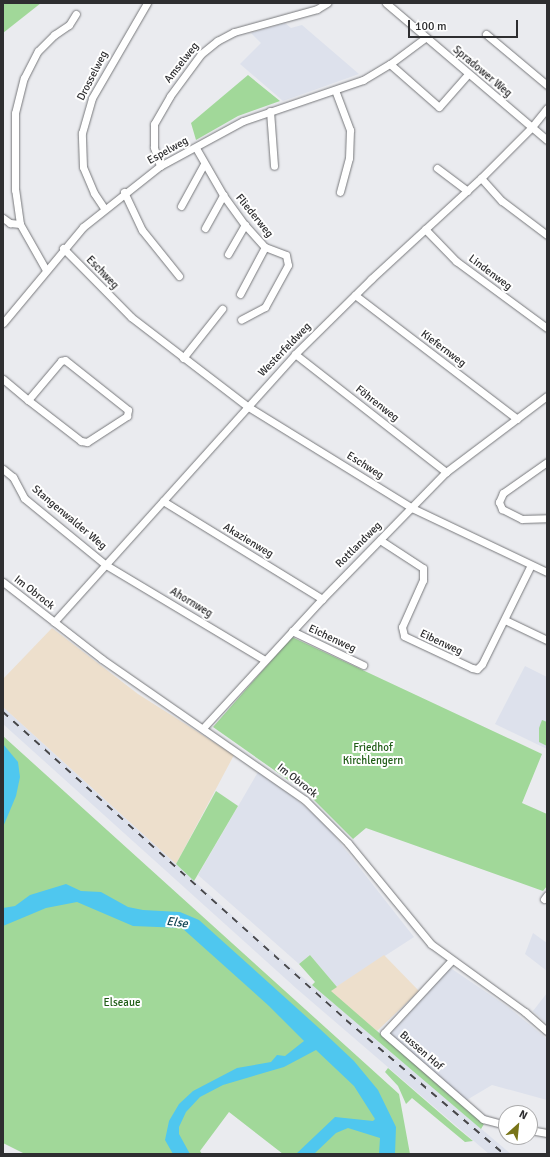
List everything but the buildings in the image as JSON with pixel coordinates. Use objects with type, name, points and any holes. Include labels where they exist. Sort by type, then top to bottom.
[{"type":"street","name":"Drosselweg","points":[[104,208],[94,193],[83,167],[84,127],[92,98],[146,3]]},
{"type":"street","name":"Amselweg","points":[[160,166],[154,146],[154,124],[170,96],[201,54],[217,41],[234,32],[317,9],[327,3]]},
{"type":"street","name":"Spradower Weg","points":[[386,3],[425,38],[547,140]]},
{"type":"street","points":[[46,270],[20,224],[14,159],[15,113],[19,94],[38,51],[54,35],[69,25],[76,14]]},
{"type":"street","points":[[486,34],[547,85]]},
{"type":"street","name":"Espelweg","points":[[3,323],[63,248],[104,208],[160,166],[196,148],[243,121],[363,80],[390,64],[425,38]]},
{"type":"street","points":[[390,64],[440,107],[468,74]]},
{"type":"street","points":[[335,90],[350,130],[348,158],[340,192]]},
{"type":"street","name":"Westerfeldweg","points":[[54,622],[295,354],[355,295],[467,191],[531,128],[547,108]]},
{"type":"street","points":[[270,112],[274,166]]},
{"type":"street","name":"Fliederweg","points":[[196,148],[223,195],[245,225],[265,247],[286,255],[288,265],[265,308],[241,320]]},
{"type":"street","points":[[181,206],[204,164]]},
{"type":"street","points":[[437,168],[467,191]]},
{"type":"street","points":[[480,178],[502,201],[547,235]]},
{"type":"street","points":[[124,192],[142,230],[179,276]]},
{"type":"street","points":[[205,228],[223,195]]},
{"type":"street","points":[[3,218],[10,223],[20,224]]},
{"type":"street","points":[[228,254],[245,225]]},
{"type":"street","name":"Lindenweg","points":[[425,229],[456,261],[547,328]]},
{"type":"street","points":[[240,294],[265,247]]},
{"type":"street","name":"Eschweg","points":[[63,248],[126,312],[183,358],[247,406],[412,508],[547,572]]},
{"type":"street","name":"Kiefernweg","points":[[355,295],[517,420]]},
{"type":"street","points":[[183,358],[222,309]]},
{"type":"street","name":"Föhrenweg","points":[[295,354],[446,472]]},
{"type":"street","points":[[3,379],[28,400],[81,442],[87,442],[127,416],[128,410],[65,360],[60,361],[28,400]]},
{"type":"street","name":"Rottlandweg","points":[[203,728],[322,599],[446,472],[547,396]]},
{"type":"street","points":[[547,462],[503,493],[499,502],[502,509],[522,519],[547,518]]},
{"type":"street","name":"Stangenwalder Weg","points":[[3,469],[13,477],[24,498],[106,565]]},
{"type":"street","name":"Akazienweg","points":[[163,501],[322,599]]},
{"type":"street","name":"Eibenweg","points":[[380,540],[423,568],[423,580],[402,627],[404,636],[462,665],[477,668],[482,664],[532,565]]},
{"type":"street","name":"Ahornweg","points":[[106,565],[265,660]]},
{"type":"street","name":"Im Obrock","points":[[3,582],[142,687],[305,800],[348,843],[419,932],[451,961],[525,1012],[547,1031]]},
{"type":"street","points":[[505,620],[547,640]]},
{"type":"street","name":"Eichenweg","points":[[292,631],[363,665]]},
{"type":"street","name":"Bussen Hof","points":[[451,961],[384,1033],[478,1115],[498,1122]]},
{"type":"shaded area","points":[[285,23],[291,28],[302,25],[359,74],[283,101],[240,64],[261,43],[251,33]]},
{"type":"shaded area","points":[[52,628],[138,694],[234,755],[176,864],[3,707],[3,679]]},
{"type":"shaded area","points":[[525,666],[547,677],[547,749],[495,724]]},
{"type":"shaded area","points":[[3,707],[267,947],[498,1143],[498,1145],[500,1145],[511,1154],[489,1154],[297,989],[3,724]]},
{"type":"shaded area","points":[[258,772],[294,797],[326,825],[414,937],[337,987],[310,955],[299,964],[198,875]]},
{"type":"shaded area","points":[[533,933],[547,943],[547,971],[525,954]]},
{"type":"shaded area","points":[[384,955],[419,991],[377,1031],[330,991]]},
{"type":"shaded area","points":[[449,967],[508,1007],[547,1039],[547,1100],[492,1085],[465,1101],[388,1034]]},
{"type":"shaded area","points":[[547,993],[547,1024],[533,1011]]},
{"type":"green space","points":[[3,3],[41,3],[3,33]]},
{"type":"green space","points":[[248,75],[280,101],[238,116],[196,140],[191,123]]},
{"type":"green space","name":"Friedhof Kirchlengern","points":[[292,637],[542,754],[522,803],[547,814],[547,886],[543,891],[366,828],[353,839],[308,794],[213,727]]},
{"type":"green space","points":[[542,720],[547,722],[547,746],[539,742],[539,728]]},
{"type":"green space","name":"Elseaue","points":[[3,736],[399,1094],[410,1154],[283,1154],[229,1112],[200,1151],[202,1154],[25,1154],[3,1143]]},
{"type":"green space","points":[[216,791],[238,806],[194,881],[176,864]]},
{"type":"green space","points":[[310,955],[337,987],[331,991],[484,1124],[481,1129],[312,985],[315,982],[299,964]]},
{"type":"green space","points":[[388,1068],[473,1141],[465,1142],[412,1098],[406,1104],[398,1086],[385,1072]]},
{"type":"water","points":[[3,744],[18,762],[20,777],[16,796],[3,827]]},
{"type":"water","name":"Else","points":[[66,884],[81,891],[101,892],[128,907],[143,910],[180,912],[199,920],[354,1061],[378,1090],[396,1127],[395,1154],[379,1154],[380,1138],[348,1128],[336,1133],[314,1154],[296,1154],[335,1117],[373,1121],[375,1119],[354,1086],[316,1050],[284,1067],[223,1085],[200,1097],[186,1112],[179,1127],[179,1134],[190,1154],[173,1154],[165,1140],[169,1121],[179,1104],[193,1091],[237,1068],[271,1062],[277,1055],[285,1056],[304,1041],[269,1006],[182,928],[133,926],[77,902],[46,908],[3,926],[3,908],[15,906],[30,895]]},
{"type":"railway","points":[[3,712],[346,1020],[504,1154]]}]
